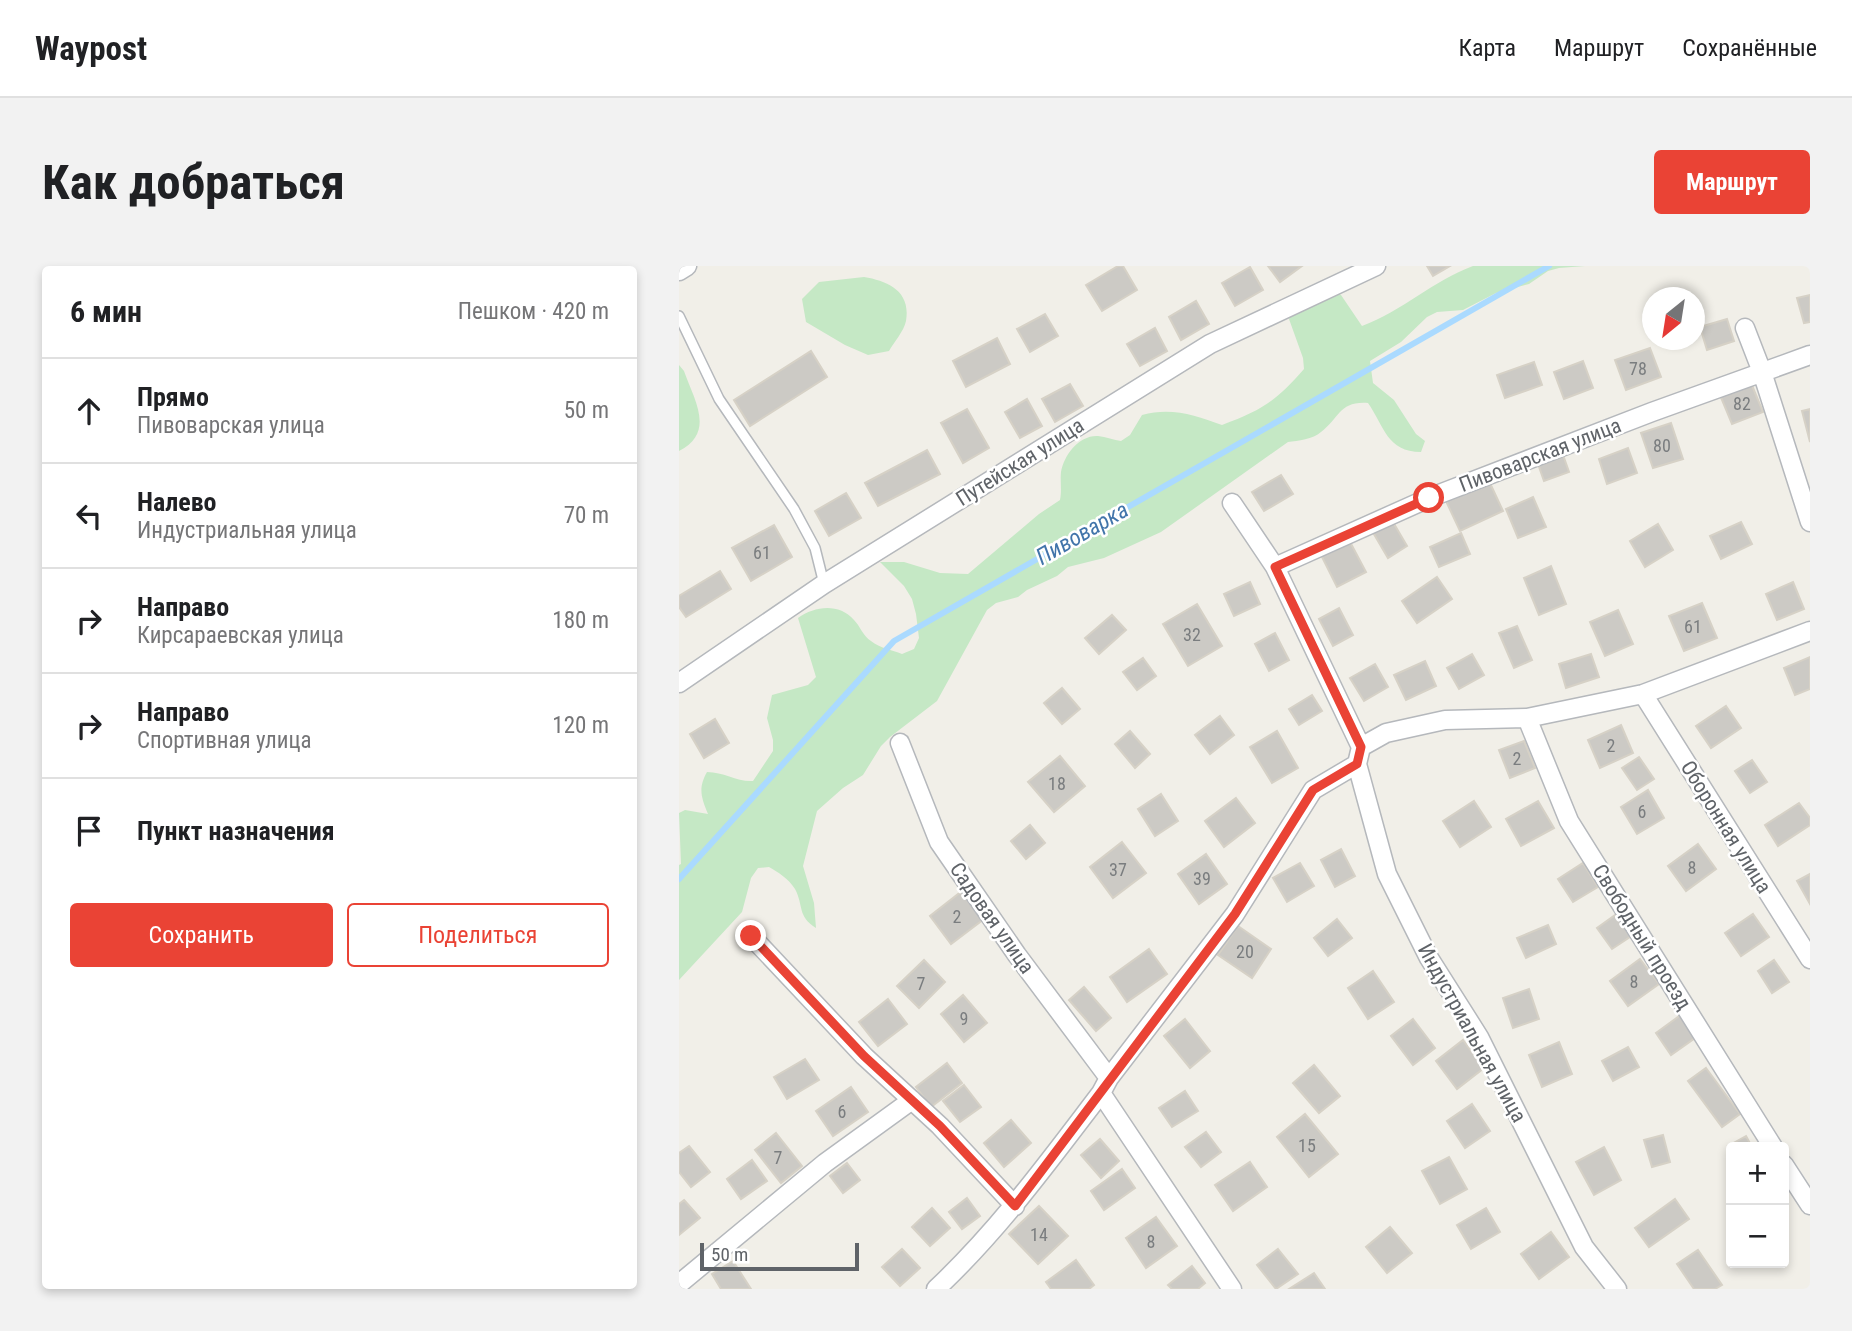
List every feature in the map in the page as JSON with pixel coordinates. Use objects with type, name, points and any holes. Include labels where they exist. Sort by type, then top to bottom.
[{"type":"street","points":[[679,271],[688,266]]},
{"type":"street","name":"Путейская улица","points":[[679,683],[824,584],[1210,344],[1376,266]]},
{"type":"street","points":[[1745,328],[1762,372],[1810,522]]},
{"type":"street","name":"Пивоварская улица","points":[[1275,567],[1429,498],[1810,355]]},
{"type":"street","name":"Индустриальная улица","points":[[1232,503],[1275,567],[1359,755],[1387,874],[1429,958],[1479,1037],[1584,1247],[1617,1289]]},
{"type":"street","points":[[936,1289],[968,1259],[1015,1206],[1235,914],[1313,790],[1386,733],[1445,720],[1527,719],[1643,694],[1810,631]]},
{"type":"street","name":"Оборонная улица","points":[[1643,694],[1810,959]]},
{"type":"street","name":"Свободный проезд","points":[[1527,719],[1569,821],[1770,1142]]},
{"type":"street","name":"Садовая улица","points":[[900,743],[939,842],[1105,1086],[1232,1289]]},
{"type":"street","points":[[751,936],[864,1056],[940,1126],[1015,1206]]},
{"type":"street","points":[[679,1284],[825,1163],[912,1100]]},
{"type":"street","points":[[1789,1173],[1810,1205]]},
{"type":"lane","points":[[679,316],[719,399],[795,509],[815,548],[824,584]]},
{"type":"green space","points":[[1473,266],[1585,266],[1548,271],[1529,284],[1496,293],[1463,310],[1437,312],[1427,317],[1401,342],[1370,361],[1373,383],[1394,400],[1416,434],[1425,441],[1421,452],[1401,448],[1394,443],[1368,403],[1351,405],[1318,434],[1288,442],[1161,532],[1104,558],[1068,567],[1018,597],[996,603],[987,610],[937,701],[890,737],[881,746],[863,775],[817,811],[803,866],[814,903],[816,928],[803,915],[798,895],[790,882],[769,867],[758,868],[751,878],[742,912],[679,980],[679,813],[685,810],[708,814],[701,793],[707,772],[753,781],[773,751],[767,718],[772,695],[808,685],[816,677],[798,618],[819,609],[834,609],[848,615],[871,641],[878,645],[902,654],[914,649],[919,638],[912,599],[904,586],[880,562],[904,562],[940,573],[968,574],[1039,514],[1060,500],[1061,472],[1069,453],[1079,442],[1098,436],[1121,441],[1130,435],[1142,415],[1153,413],[1183,413],[1222,425],[1248,415],[1285,390],[1304,369],[1303,358],[1289,319],[1299,300],[1331,289],[1341,295],[1362,326]]},
{"type":"green space","points":[[864,277],[881,281],[896,289],[905,302],[905,325],[889,351],[868,355],[806,322],[802,299],[819,282]]},
{"type":"green space","points":[[679,365],[697,404],[699,425],[697,435],[679,451]]},
{"type":"building","points":[[1118,266],[1123,266],[1137,290],[1102,311],[1086,285]]},
{"type":"building","points":[[1268,266],[1302,266],[1280,282]]},
{"type":"building","points":[[1427,266],[1450,266],[1433,276]]},
{"type":"building","points":[[1250,267],[1263,290],[1235,306],[1222,283]]},
{"type":"building","points":[[1810,295],[1810,322],[1804,323],[1797,298]]},
{"type":"building","points":[[1196,301],[1209,324],[1181,340],[1169,317]]},
{"type":"building","points":[[1045,314],[1058,336],[1030,352],[1017,329]]},
{"type":"building","points":[[1727,319],[1734,341],[1707,350],[1705,326]]},
{"type":"building","points":[[1155,328],[1167,351],[1140,366],[1127,344]]},
{"type":"building","points":[[997,338],[1010,364],[966,387],[953,361]]},
{"type":"building","points":[[1651,350],[1661,377],[1626,390],[1615,360]]},
{"type":"building","points":[[811,351],[827,377],[750,426],[734,400]]},
{"type":"building","points":[[1583,361],[1593,388],[1564,399],[1554,372]]},
{"type":"building","points":[[1534,362],[1542,385],[1505,398],[1497,375]]},
{"type":"building","points":[[1751,383],[1763,412],[1732,424],[1720,395]]},
{"type":"building","points":[[1070,384],[1083,406],[1055,422],[1042,399]]},
{"type":"building","points":[[1027,399],[1042,426],[1020,438],[1005,412]]},
{"type":"building","points":[[967,409],[989,448],[963,463],[941,423]]},
{"type":"building","points":[[1810,409],[1810,442],[1802,411]]},
{"type":"building","points":[[1671,423],[1683,459],[1653,468],[1641,433]]},
{"type":"building","points":[[1628,448],[1637,473],[1607,484],[1599,459]]},
{"type":"building","points":[[927,450],[940,474],[878,506],[865,483]]},
{"type":"building","points":[[1562,452],[1569,472],[1544,481],[1537,461]]},
{"type":"building","points":[[1281,475],[1293,494],[1264,511],[1252,492]]},
{"type":"building","points":[[1489,481],[1503,511],[1460,531],[1446,501]]},
{"type":"building","points":[[846,493],[861,518],[829,536],[815,511]]},
{"type":"building","points":[[1533,497],[1546,527],[1518,538],[1506,509]]},
{"type":"building","points":[[1390,517],[1407,546],[1388,558],[1371,529]]},
{"type":"building","points":[[1741,522],[1752,544],[1721,559],[1710,536]]},
{"type":"building","points":[[1658,524],[1673,550],[1645,567],[1630,541]]},
{"type":"building","points":[[774,525],[792,557],[751,581],[732,548]]},
{"type":"building","points":[[1461,533],[1470,554],[1439,567],[1430,547]]},
{"type":"building","points":[[1349,540],[1366,572],[1337,587],[1321,555]]},
{"type":"building","points":[[1551,566],[1566,604],[1539,615],[1524,578]]},
{"type":"building","points":[[720,571],[731,589],[686,617],[679,607],[679,596]]},
{"type":"building","points":[[1437,577],[1452,599],[1417,623],[1402,601]]},
{"type":"building","points":[[1250,582],[1260,604],[1234,616],[1224,594]]},
{"type":"building","points":[[1793,582],[1804,609],[1777,620],[1766,594]]},
{"type":"building","points":[[1702,603],[1717,638],[1684,651],[1669,616]]},
{"type":"building","points":[[1197,604],[1222,646],[1188,666],[1163,624]]},
{"type":"building","points":[[1339,608],[1353,635],[1333,646],[1319,619]]},
{"type":"building","points":[[1618,610],[1633,644],[1605,656],[1590,622]]},
{"type":"building","points":[[1112,615],[1126,630],[1099,654],[1085,638]]},
{"type":"building","points":[[1517,626],[1532,660],[1514,668],[1499,633]]},
{"type":"building","points":[[1275,633],[1289,660],[1269,671],[1255,644]]},
{"type":"building","points":[[1472,654],[1484,675],[1459,689],[1447,668]]},
{"type":"building","points":[[1591,654],[1599,677],[1566,688],[1559,664]]},
{"type":"building","points":[[1810,657],[1810,689],[1795,695],[1784,668]]},
{"type":"building","points":[[1143,658],[1156,676],[1137,690],[1123,672]]},
{"type":"building","points":[[1425,661],[1436,686],[1406,700],[1394,675]]},
{"type":"building","points":[[1375,664],[1388,687],[1364,701],[1350,678]]},
{"type":"building","points":[[1062,688],[1080,709],[1062,724],[1044,703]]},
{"type":"building","points":[[1312,695],[1322,711],[1299,725],[1289,709]]},
{"type":"building","points":[[1726,706],[1741,728],[1711,748],[1696,726]]},
{"type":"building","points":[[1220,716],[1234,735],[1210,754],[1195,735]]},
{"type":"building","points":[[715,719],[729,743],[704,758],[690,734]]},
{"type":"building","points":[[1621,725],[1633,753],[1600,768],[1588,740]]},
{"type":"building","points":[[1130,731],[1150,754],[1135,768],[1115,744]]},
{"type":"building","points":[[1277,731],[1298,768],[1272,783],[1250,747]]},
{"type":"building","points":[[1524,741],[1535,768],[1510,778],[1499,750]]},
{"type":"building","points":[[1060,756],[1085,786],[1054,812],[1028,782]]},
{"type":"building","points":[[1639,757],[1654,779],[1637,790],[1622,768]]},
{"type":"building","points":[[1752,760],[1767,782],[1750,793],[1735,771]]},
{"type":"building","points":[[1648,790],[1664,818],[1637,834],[1621,807]]},
{"type":"building","points":[[1161,794],[1178,821],[1155,836],[1138,809]]},
{"type":"building","points":[[1236,798],[1255,823],[1224,847],[1205,821]]},
{"type":"building","points":[[1474,801],[1491,827],[1460,847],[1443,821]]},
{"type":"building","points":[[1538,801],[1554,828],[1521,846],[1506,819]]},
{"type":"building","points":[[1799,803],[1810,818],[1810,825],[1778,846],[1765,825]]},
{"type":"building","points":[[1030,825],[1045,843],[1026,859],[1011,841]]},
{"type":"building","points":[[1122,842],[1146,873],[1113,898],[1090,867]]},
{"type":"building","points":[[1698,844],[1716,869],[1686,891],[1668,866]]},
{"type":"building","points":[[1341,849],[1355,876],[1335,887],[1321,860]]},
{"type":"building","points":[[1206,854],[1227,884],[1199,904],[1178,874]]},
{"type":"building","points":[[1300,863],[1314,886],[1287,902],[1273,878]]},
{"type":"building","points":[[1583,863],[1598,887],[1573,902],[1558,879]]},
{"type":"building","points":[[1810,874],[1810,904],[1797,881]]},
{"type":"building","points":[[962,891],[984,919],[951,944],[930,916]]},
{"type":"building","points":[[1618,913],[1633,935],[1612,949],[1597,928]]},
{"type":"building","points":[[1753,914],[1769,937],[1741,956],[1725,933]]},
{"type":"building","points":[[1337,919],[1352,938],[1328,956],[1314,938]]},
{"type":"building","points":[[1548,925],[1556,944],[1526,958],[1517,938]]},
{"type":"building","points":[[1238,926],[1271,949],[1252,978],[1218,955]]},
{"type":"building","points":[[1149,949],[1167,974],[1127,1002],[1110,977]]},
{"type":"building","points":[[1640,959],[1659,984],[1628,1006],[1610,981]]},
{"type":"building","points":[[924,960],[945,982],[919,1008],[897,986]]},
{"type":"building","points":[[1774,960],[1789,982],[1772,993],[1758,971]]},
{"type":"building","points":[[1373,971],[1394,1002],[1368,1019],[1348,988]]},
{"type":"building","points":[[1084,987],[1111,1018],[1096,1031],[1069,1000]]},
{"type":"building","points":[[1529,989],[1539,1019],[1513,1028],[1503,998]]},
{"type":"building","points":[[963,995],[987,1023],[964,1042],[941,1014]]},
{"type":"building","points":[[888,999],[907,1024],[878,1046],[859,1022]]},
{"type":"building","points":[[1682,1014],[1698,1036],[1671,1055],[1656,1033]]},
{"type":"building","points":[[1185,1019],[1210,1051],[1190,1068],[1164,1036]]},
{"type":"building","points":[[1413,1019],[1435,1048],[1413,1065],[1391,1036]]},
{"type":"building","points":[[1463,1040],[1484,1068],[1457,1089],[1436,1061]]},
{"type":"building","points":[[1559,1042],[1572,1074],[1542,1087],[1529,1055]]},
{"type":"building","points":[[1628,1047],[1639,1067],[1613,1081],[1602,1061]]},
{"type":"building","points":[[805,1059],[819,1080],[787,1099],[774,1077]]},
{"type":"building","points":[[947,1063],[962,1083],[931,1107],[916,1087]]},
{"type":"building","points":[[1314,1065],[1340,1096],[1319,1113],[1293,1083]]},
{"type":"building","points":[[1706,1068],[1740,1114],[1722,1127],[1688,1081]]},
{"type":"building","points":[[964,1085],[981,1107],[960,1122],[943,1101]]},
{"type":"building","points":[[851,1087],[868,1112],[833,1136],[816,1111]]},
{"type":"building","points":[[1185,1091],[1198,1111],[1172,1127],[1159,1108]]},
{"type":"building","points":[[1472,1104],[1490,1131],[1465,1148],[1447,1121]]},
{"type":"building","points":[[1305,1114],[1338,1154],[1309,1177],[1277,1137]]},
{"type":"building","points":[[1011,1120],[1031,1143],[1004,1167],[984,1143]]},
{"type":"building","points":[[1206,1132],[1221,1152],[1201,1167],[1185,1147]]},
{"type":"building","points":[[776,1133],[802,1166],[781,1183],[755,1150]]},
{"type":"building","points":[[1663,1135],[1670,1162],[1652,1167],[1644,1140]]},
{"type":"building","points":[[1746,1136],[1749,1142],[1735,1142]]},
{"type":"building","points":[[1100,1139],[1119,1161],[1101,1178],[1081,1155]]},
{"type":"building","points":[[689,1146],[710,1172],[691,1187],[679,1172],[679,1153]]},
{"type":"building","points":[[1604,1147],[1621,1180],[1594,1195],[1576,1162]]},
{"type":"building","points":[[1449,1157],[1467,1189],[1440,1204],[1422,1171]]},
{"type":"building","points":[[752,1160],[767,1181],[741,1199],[727,1179]]},
{"type":"building","points":[[1250,1162],[1267,1187],[1233,1211],[1215,1185]]},
{"type":"building","points":[[847,1163],[860,1180],[843,1193],[830,1176]]},
{"type":"building","points":[[1122,1169],[1135,1188],[1104,1210],[1091,1191]]},
{"type":"building","points":[[967,1198],[980,1216],[962,1229],[949,1212]]},
{"type":"building","points":[[1675,1199],[1689,1219],[1649,1247],[1635,1228]]},
{"type":"building","points":[[684,1200],[700,1218],[679,1235],[679,1204]]},
{"type":"building","points":[[1039,1206],[1068,1236],[1038,1264],[1009,1234]]},
{"type":"building","points":[[932,1208],[950,1228],[930,1246],[912,1227]]},
{"type":"building","points":[[1486,1208],[1500,1232],[1471,1249],[1457,1225]]},
{"type":"building","points":[[1156,1217],[1177,1246],[1146,1268],[1126,1238]]},
{"type":"building","points":[[1390,1227],[1412,1253],[1387,1273],[1366,1247]]},
{"type":"building","points":[[1551,1232],[1569,1257],[1539,1279],[1521,1254]]},
{"type":"building","points":[[902,1249],[920,1268],[900,1286],[882,1267]]},
{"type":"building","points":[[1278,1249],[1298,1274],[1276,1289],[1257,1265]]},
{"type":"building","points":[[1698,1250],[1722,1285],[1715,1289],[1694,1289],[1677,1264]]},
{"type":"building","points":[[1076,1260],[1094,1285],[1089,1289],[1051,1289],[1046,1282]]},
{"type":"building","points":[[733,1261],[751,1289],[721,1289],[712,1274]]},
{"type":"building","points":[[1192,1266],[1205,1283],[1198,1289],[1172,1289],[1168,1285]]},
{"type":"building","points":[[1314,1273],[1325,1289],[1289,1289]]},
{"type":"waterway","name":"Пивоварка","points":[[679,879],[894,641],[1549,266]]},
{"type":"route","points":[[751,936],[864,1056],[940,1126],[1015,1206],[1235,914],[1313,790],[1357,764],[1361,747],[1275,567],[1429,498]]}]
